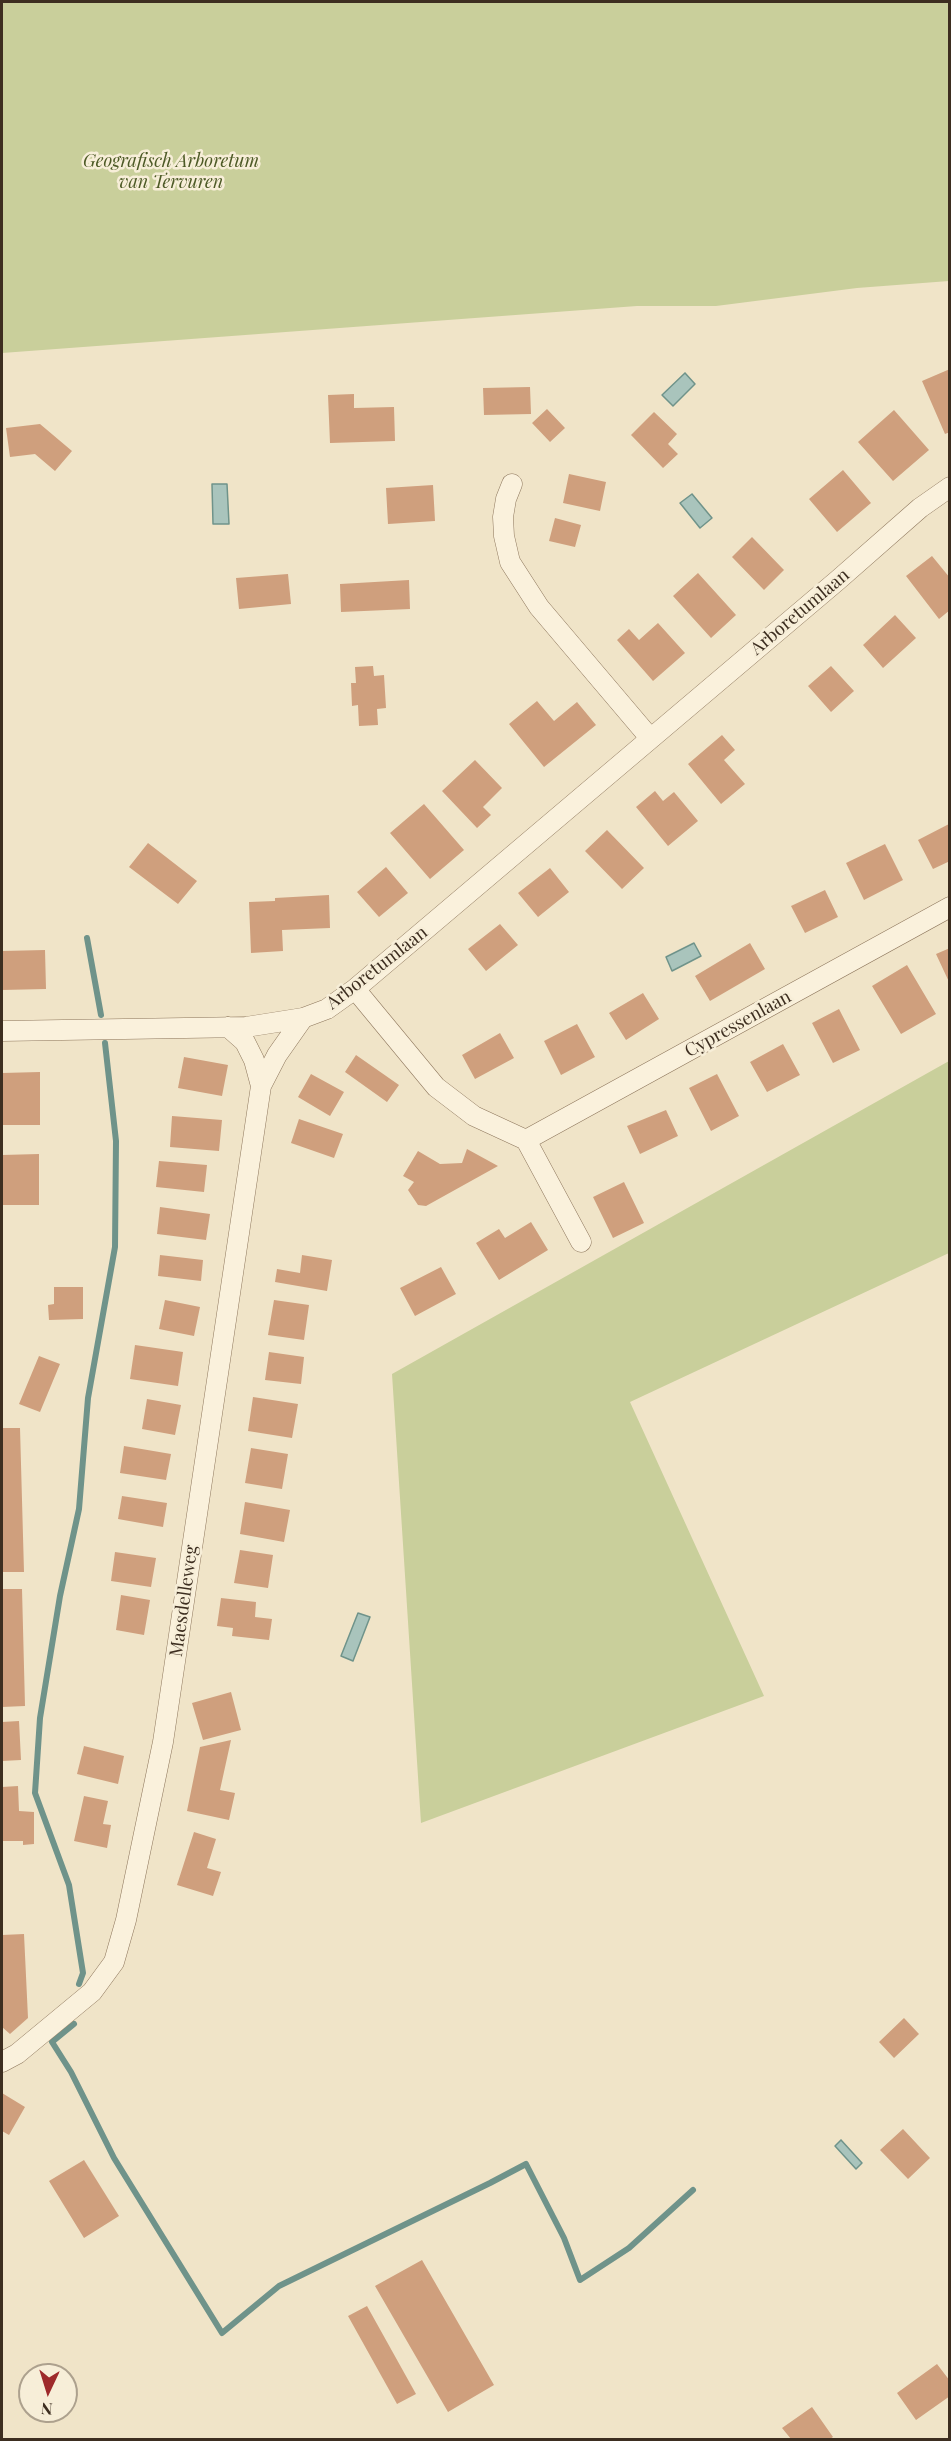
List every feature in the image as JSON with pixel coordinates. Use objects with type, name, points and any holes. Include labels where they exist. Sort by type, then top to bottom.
[{"type":"street","points":[[512,484],[506,499],[503,517],[504,536],[510,562],[539,607],[650,738]]},
{"type":"street","name":"Arboretumlaan","points":[[2,1031],[228,1028],[303,1018],[327,1009],[355,989],[920,507],[950,486]]},
{"type":"street","name":"Cypressenlaan","points":[[526,1140],[950,907]]},
{"type":"street","points":[[355,989],[436,1087],[474,1116],[526,1140],[581,1242]]},
{"type":"street","name":"Maesdelleweg","points":[[2,2062],[17,2054],[92,1992],[114,1962],[126,1920],[163,1742],[261,1086],[277,1055],[303,1018]]},
{"type":"street","name":"Maesdelleweg","points":[[228,1028],[245,1042],[254,1060],[261,1086]]},
{"type":"green space","name":"Geografisch Arboretum van Tervuren","points":[[2,2],[949,2],[949,281],[857,288],[716,306],[637,306],[2,353]]},
{"type":"green space","points":[[949,1061],[949,1253],[630,1402],[764,1696],[421,1823],[392,1374]]},
{"type":"water","points":[[685,373],[695,384],[673,406],[662,395]]},
{"type":"water","points":[[212,484],[227,484],[229,524],[213,524]]},
{"type":"water","points":[[692,494],[712,518],[700,528],[680,503]]},
{"type":"water","points":[[694,943],[701,956],[672,971],[666,957]]},
{"type":"water","points":[[358,1613],[370,1617],[353,1661],[341,1656]]},
{"type":"water","points":[[841,2140],[862,2163],[856,2169],[835,2146]]},
{"type":"building","points":[[950,369],[950,432],[945,434],[922,381]]},
{"type":"building","points":[[530,387],[531,414],[484,415],[483,388]]},
{"type":"building","points":[[354,394],[354,408],[394,407],[395,441],[330,443],[328,395]]},
{"type":"building","points":[[547,409],[565,428],[550,442],[532,423]]},
{"type":"building","points":[[894,410],[929,450],[893,481],[858,442]]},
{"type":"building","points":[[654,412],[677,434],[668,444],[678,454],[663,468],[631,435]]},
{"type":"building","points":[[40,424],[72,451],[55,471],[35,454],[10,457],[6,428]]},
{"type":"building","points":[[843,470],[871,503],[837,532],[809,499]]},
{"type":"building","points":[[569,474],[606,482],[600,511],[563,503]]},
{"type":"building","points":[[433,485],[435,521],[388,524],[386,488]]},
{"type":"building","points":[[555,518],[581,525],[575,547],[549,541]]},
{"type":"building","points":[[752,537],[784,570],[764,590],[732,557]]},
{"type":"building","points":[[932,556],[950,578],[950,610],[939,619],[906,576]]},
{"type":"building","points":[[698,573],[736,615],[711,638],[673,596]]},
{"type":"building","points":[[288,574],[291,604],[239,609],[236,578]]},
{"type":"building","points":[[409,580],[410,609],[341,612],[340,584]]},
{"type":"building","points":[[895,615],[916,638],[883,668],[863,645]]},
{"type":"building","points":[[658,623],[685,653],[653,681],[617,640],[629,629],[639,640]]},
{"type":"building","points":[[373,666],[374,676],[384,675],[386,708],[377,709],[378,725],[359,726],[358,705],[352,706],[351,683],[356,683],[355,667]]},
{"type":"building","points":[[831,666],[854,691],[831,712],[808,686]]},
{"type":"building","points":[[537,701],[554,721],[577,702],[596,725],[544,767],[509,724]]},
{"type":"building","points":[[722,735],[735,750],[724,760],[745,784],[721,804],[688,764]]},
{"type":"building","points":[[475,760],[502,788],[483,807],[491,815],[477,828],[442,791]]},
{"type":"building","points":[[655,791],[663,801],[674,792],[698,821],[668,846],[636,807]]},
{"type":"building","points":[[424,804],[464,850],[430,879],[390,833]]},
{"type":"building","points":[[949,824],[950,861],[933,869],[918,840]]},
{"type":"building","points":[[607,830],[644,868],[622,889],[585,851]]},
{"type":"building","points":[[148,843],[197,881],[178,904],[129,867]]},
{"type":"building","points":[[885,844],[903,880],[864,900],[846,863]]},
{"type":"building","points":[[386,867],[408,893],[379,917],[357,892]]},
{"type":"building","points":[[550,868],[569,892],[538,917],[518,893]]},
{"type":"building","points":[[825,890],[838,917],[805,933],[791,906]]},
{"type":"building","points":[[329,895],[330,928],[282,930],[283,951],[251,953],[249,902]]},
{"type":"building","points":[[500,924],[518,945],[486,971],[468,949]]},
{"type":"building","points":[[750,943],[765,969],[710,1001],[695,976]]},
{"type":"building","points":[[950,948],[950,984],[936,954]]},
{"type":"building","points":[[45,950],[46,989],[2,990],[2,951]]},
{"type":"building","points":[[907,965],[936,1014],[901,1034],[872,986]]},
{"type":"building","points":[[643,993],[659,1019],[626,1040],[609,1013]]},
{"type":"building","points":[[839,1009],[860,1050],[833,1063],[812,1023]]},
{"type":"building","points":[[577,1024],[595,1057],[561,1075],[544,1041]]},
{"type":"building","points":[[500,1033],[514,1058],[475,1079],[462,1055]]},
{"type":"building","points":[[783,1044],[800,1075],[767,1092],[750,1062]]},
{"type":"building","points":[[356,1055],[399,1085],[387,1102],[345,1072]]},
{"type":"building","points":[[184,1057],[228,1065],[222,1096],[178,1088]]},
{"type":"building","points":[[40,1072],[40,1125],[2,1125],[2,1073]]},
{"type":"building","points":[[311,1074],[344,1092],[330,1116],[298,1097]]},
{"type":"building","points":[[717,1074],[739,1116],[711,1131],[689,1088]]},
{"type":"building","points":[[666,1110],[678,1136],[640,1154],[627,1126]]},
{"type":"building","points":[[172,1116],[222,1120],[219,1151],[170,1147]]},
{"type":"building","points":[[299,1119],[343,1134],[334,1158],[291,1143]]},
{"type":"building","points":[[467,1149],[498,1166],[426,1206],[418,1205],[408,1190],[414,1182],[403,1176],[418,1151],[440,1164],[462,1163]]},
{"type":"building","points":[[39,1154],[39,1205],[2,1205],[2,1155]]},
{"type":"building","points":[[159,1161],[207,1165],[204,1192],[156,1187]]},
{"type":"building","points":[[624,1182],[644,1223],[613,1238],[593,1197]]},
{"type":"building","points":[[160,1207],[210,1214],[206,1240],[157,1234]]},
{"type":"building","points":[[531,1222],[548,1250],[499,1280],[476,1243],[499,1229],[505,1238]]},
{"type":"building","points":[[160,1255],[203,1260],[201,1281],[158,1276]]},
{"type":"building","points":[[302,1255],[332,1260],[327,1291],[275,1282],[277,1269],[300,1273]]},
{"type":"building","points":[[441,1267],[456,1294],[415,1316],[400,1288]]},
{"type":"building","points":[[54,1287],[83,1287],[83,1319],[49,1320],[48,1305],[54,1304]]},
{"type":"building","points":[[165,1300],[200,1307],[194,1336],[159,1329]]},
{"type":"building","points":[[274,1300],[309,1305],[304,1340],[268,1335]]},
{"type":"building","points":[[135,1345],[183,1352],[178,1386],[130,1379]]},
{"type":"building","points":[[269,1352],[304,1357],[301,1384],[265,1380]]},
{"type":"building","points":[[39,1356],[60,1364],[40,1412],[19,1404]]},
{"type":"building","points":[[253,1397],[298,1404],[292,1438],[248,1431]]},
{"type":"building","points":[[147,1399],[181,1405],[175,1435],[142,1429]]},
{"type":"building","points":[[2,1428],[20,1428],[24,1572],[2,1572]]},
{"type":"building","points":[[124,1446],[171,1454],[166,1480],[120,1473]]},
{"type":"building","points":[[251,1448],[288,1454],[282,1489],[245,1483]]},
{"type":"building","points":[[122,1496],[167,1503],[163,1527],[118,1519]]},
{"type":"building","points":[[245,1502],[290,1510],[284,1542],[240,1534]]},
{"type":"building","points":[[240,1550],[273,1555],[268,1588],[234,1583]]},
{"type":"building","points":[[115,1552],[156,1558],[151,1587],[111,1581]]},
{"type":"building","points":[[2,1589],[22,1589],[25,1706],[2,1707]]},
{"type":"building","points":[[121,1595],[150,1600],[144,1635],[116,1630]]},
{"type":"building","points":[[221,1598],[256,1602],[255,1617],[272,1619],[269,1640],[232,1636],[233,1628],[217,1626]]},
{"type":"building","points":[[231,1692],[241,1730],[203,1740],[192,1703]]},
{"type":"building","points":[[19,1721],[21,1760],[2,1761],[2,1722]]},
{"type":"building","points":[[231,1740],[220,1790],[235,1793],[229,1820],[187,1811],[200,1747]]},
{"type":"building","points":[[84,1746],[124,1756],[118,1784],[77,1774]]},
{"type":"building","points":[[18,1786],[19,1811],[34,1812],[34,1844],[23,1845],[23,1841],[2,1841],[2,1787]]},
{"type":"building","points":[[84,1796],[108,1801],[103,1824],[111,1825],[107,1848],[74,1841]]},
{"type":"building","points":[[194,1832],[216,1839],[207,1868],[221,1872],[213,1896],[177,1885]]},
{"type":"building","points":[[24,1934],[28,2018],[10,2034],[2,2027],[2,1935]]},
{"type":"building","points":[[904,2018],[919,2034],[894,2058],[879,2042]]},
{"type":"building","points":[[2,2093],[25,2107],[9,2135],[2,2131]]},
{"type":"building","points":[[903,2129],[930,2158],[908,2179],[880,2150]]},
{"type":"building","points":[[84,2160],[119,2216],[84,2238],[49,2181]]},
{"type":"building","points":[[422,2260],[494,2385],[448,2412],[375,2286]]},
{"type":"building","points":[[367,2306],[416,2394],[397,2404],[348,2316]]},
{"type":"building","points":[[937,2364],[950,2381],[950,2396],[916,2420],[897,2393]]},
{"type":"building","points":[[812,2407],[833,2437],[830,2439],[791,2439],[782,2428]]},
{"type":"waterway","points":[[87,938],[101,1015]]},
{"type":"waterway","points":[[79,1984],[83,1973],[69,1885],[35,1793],[40,1718],[60,1596],[79,1509],[88,1398],[115,1247],[116,1141],[105,1043]]},
{"type":"waterway","points":[[74,2024],[52,2042],[71,2072],[114,2158],[222,2333],[279,2286],[526,2164],[564,2238],[580,2280],[629,2248],[693,2190]]}]
